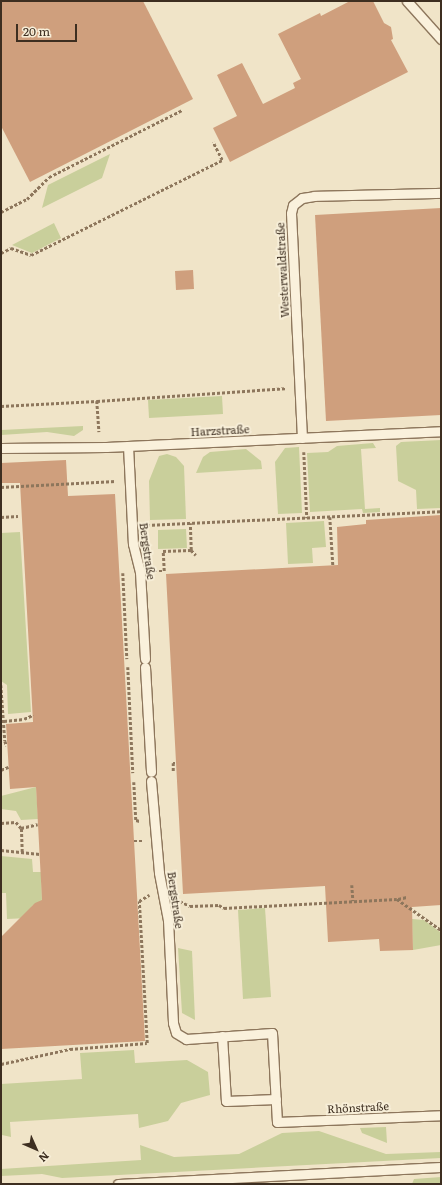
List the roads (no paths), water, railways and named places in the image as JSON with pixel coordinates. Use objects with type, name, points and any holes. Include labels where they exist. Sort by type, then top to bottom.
[{"type":"lane","points":[[407,1],[441,39]]},
{"type":"lane","name":"Westerwaldstraße","points":[[302,438],[291,213],[294,205],[302,198],[314,196],[441,193]]},
{"type":"lane","name":"Harzstraße","points":[[1,448],[128,446],[441,431]]},
{"type":"lane","name":"Bergstraße","points":[[128,446],[133,544],[140,572],[151,776],[160,873],[168,920],[173,1023],[176,1033],[186,1039],[222,1036]]},
{"type":"lane","points":[[272,1033],[276,1099],[226,1101],[222,1036],[272,1033]]},
{"type":"lane","name":"Rhönstraße","points":[[276,1099],[277,1122],[441,1115]]},
{"type":"lane","points":[[118,1184],[441,1167]]}]
